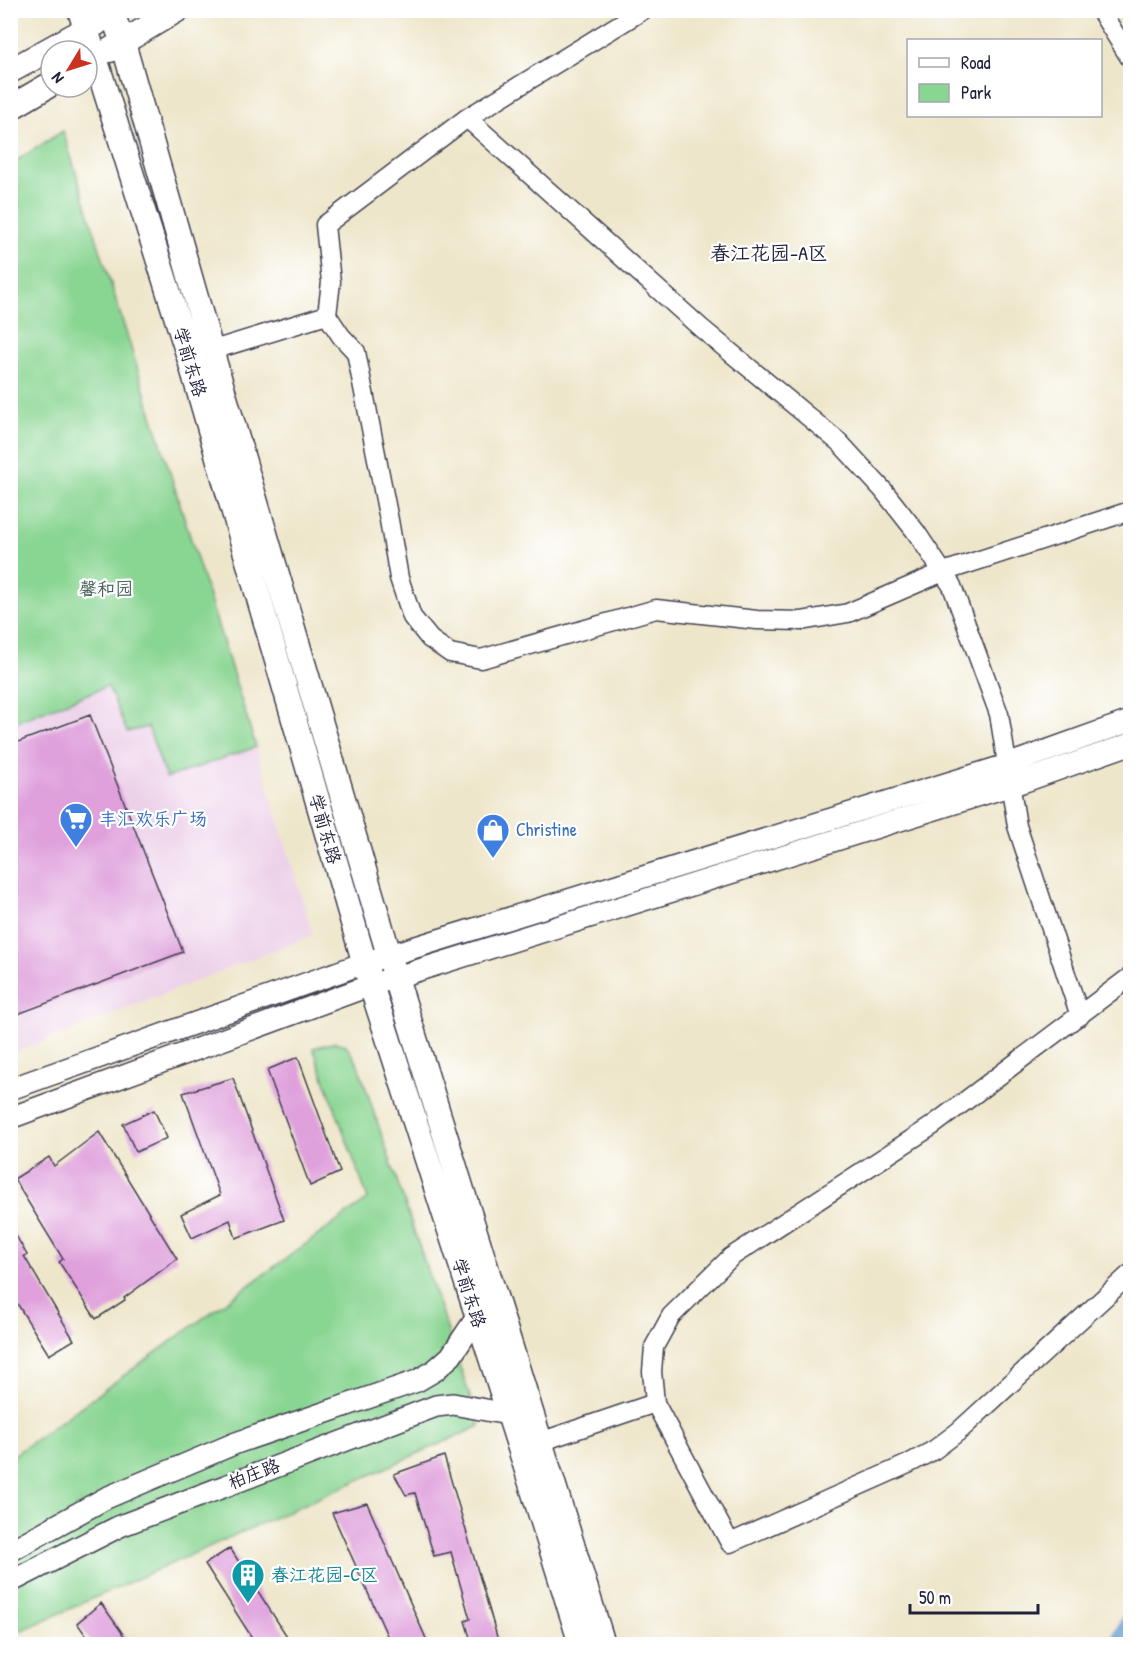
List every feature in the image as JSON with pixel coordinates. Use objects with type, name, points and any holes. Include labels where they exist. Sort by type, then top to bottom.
[{"type":"main road","points":[[99,56],[177,10]]},
{"type":"main road","points":[[10,72],[82,20],[115,12]]},
{"type":"main road","name":"学前东路","points":[[115,12],[200,354],[367,974],[508,1414],[530,1445],[603,1644]]},
{"type":"main road","name":"学前东路","points":[[82,20],[86,39]]},
{"type":"main road","name":"学前东路","points":[[99,78],[200,354],[393,966],[530,1445],[580,1644]]},
{"type":"main road","points":[[10,108],[39,91]]},
{"type":"street","points":[[643,10],[468,118],[325,225],[331,282],[327,315],[341,336],[356,352],[399,578],[412,617],[430,639],[450,653],[481,659],[656,609],[757,620],[801,621],[848,613],[943,572],[1131,511]]},
{"type":"street","points":[[1100,10],[1131,58]]},
{"type":"street","points":[[468,118],[701,328],[840,443],[883,490],[916,532],[952,586],[999,714],[1017,826],[1080,1016]]},
{"type":"street","points":[[200,354],[327,315]]},
{"type":"street","points":[[1009,775],[1131,721]]},
{"type":"street","points":[[10,1089],[367,974],[1009,775],[1131,744]]},
{"type":"street","points":[[10,1118],[367,974]]},
{"type":"street","points":[[1131,977],[932,1126],[731,1257],[670,1316],[654,1347],[652,1371],[655,1403],[730,1543],[908,1464],[934,1450],[959,1431],[1131,1274]]},
{"type":"street","name":"柏庄路","points":[[10,1551],[106,1498],[225,1448],[417,1381],[434,1371],[451,1356],[477,1317]]},
{"type":"street","points":[[530,1445],[655,1403]]},
{"type":"street","name":"柏庄路","points":[[10,1582],[120,1526],[436,1406],[453,1404],[508,1414]]},
{"type":"shaded area","points":[[108,685],[127,732],[148,727],[166,778],[256,747],[313,935],[11,1054],[11,724]]},
{"type":"green space","name":"馨和园","points":[[63,131],[256,747],[166,778],[148,727],[127,732],[108,686],[11,724],[11,164]]},
{"type":"green space","points":[[335,1042],[346,1045],[357,1062],[480,1426],[11,1635],[10,1458],[368,1199],[313,1048]]},
{"type":"building","name":"丰汇欢乐广场","points":[[90,715],[183,952],[10,1017],[10,745]]},
{"type":"building","points":[[298,1057],[340,1172],[310,1186],[267,1070]]},
{"type":"building","points":[[233,1078],[284,1220],[236,1238],[230,1220],[192,1238],[181,1214],[220,1195],[183,1093]]},
{"type":"building","points":[[154,1110],[167,1138],[136,1152],[123,1124]]},
{"type":"building","points":[[99,1132],[177,1259],[124,1298],[125,1300],[96,1319],[59,1262],[63,1259],[14,1179],[49,1157],[54,1166]]},
{"type":"building","points":[[10,1225],[27,1255],[24,1256],[74,1340],[49,1355],[10,1292]]},
{"type":"building","points":[[444,1456],[499,1644],[472,1644],[465,1621],[470,1619],[451,1552],[434,1556],[415,1493],[406,1495],[394,1474]]},
{"type":"building","points":[[367,1503],[427,1641],[413,1644],[391,1644],[332,1513]]},
{"type":"building","name":"春江花园-C区","points":[[230,1548],[292,1644],[256,1644],[205,1564]]},
{"type":"building","points":[[101,1603],[130,1644],[92,1644],[77,1623]]},
{"type":"waterway","points":[[1118,1644],[1130,1621]]},
{"type":"place","name":"丰汇欢乐广场","points":[[76,848]]},
{"type":"place","name":"Christine","points":[[493,859]]},
{"type":"place","name":"春江花园-C区","points":[[248,1604]]},
{"type":"district","name":"春江花园-A区","points":[[769,253]]}]
